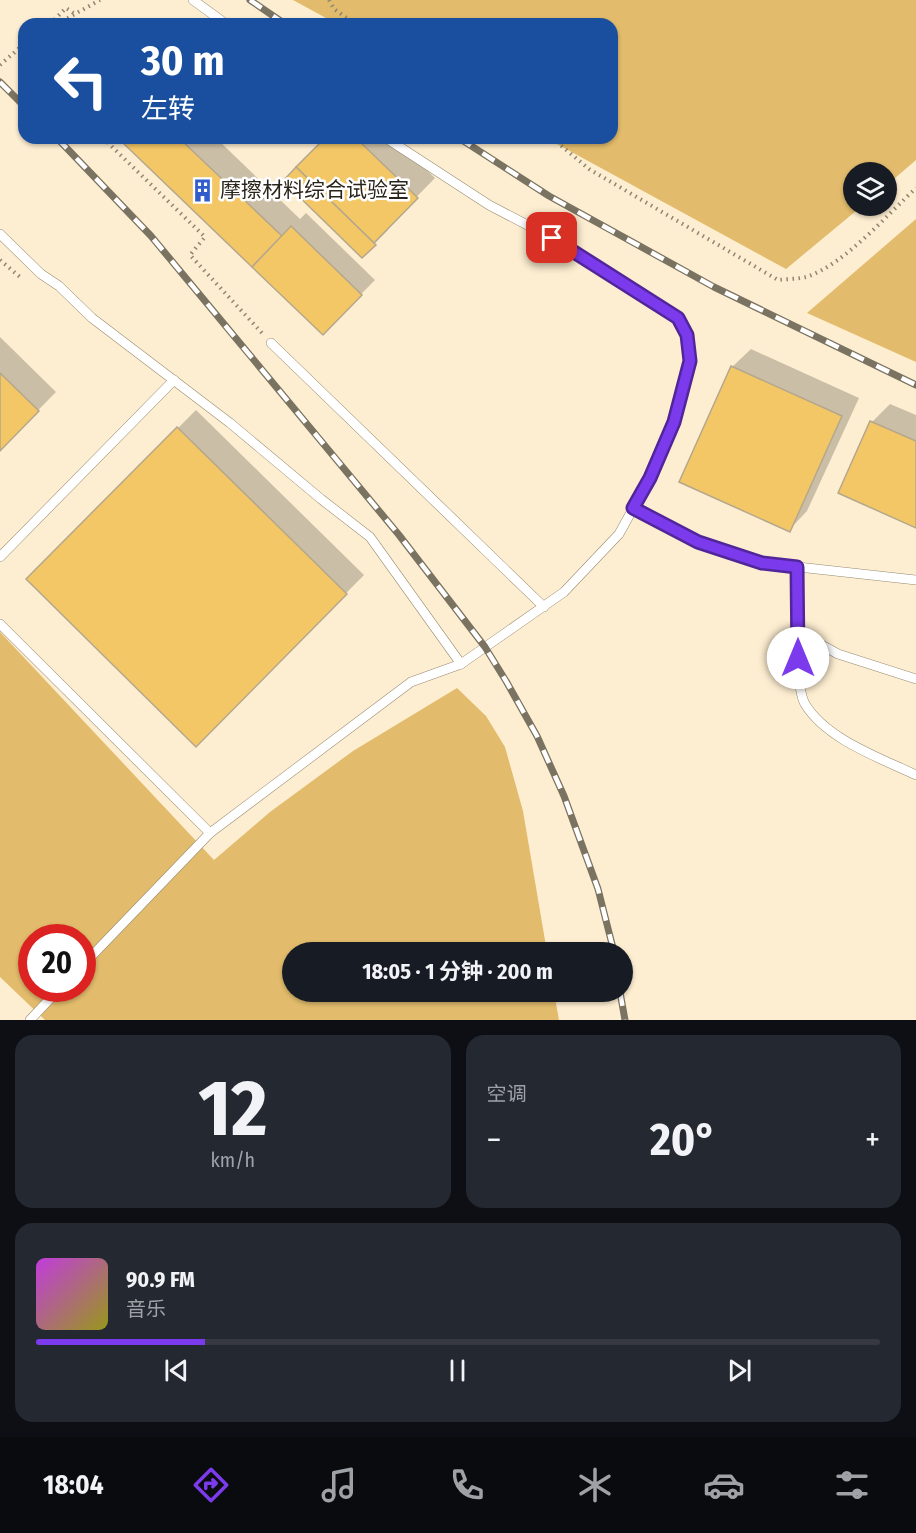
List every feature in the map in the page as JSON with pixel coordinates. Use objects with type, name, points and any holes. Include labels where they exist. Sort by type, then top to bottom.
[{"type":"lane","points":[[193,0],[218,18]]},
{"type":"lane","points":[[96,951],[210,833],[411,682],[461,664],[564,592],[619,534],[650,478],[674,422],[690,361],[687,335],[678,318],[552,238],[489,205],[395,144]]},
{"type":"lane","points":[[0,234],[41,274],[59,286],[92,318],[230,423],[370,537],[461,664]]},
{"type":"lane","points":[[271,343],[544,607]]},
{"type":"lane","points":[[0,558],[174,380]]},
{"type":"lane","points":[[633,508],[698,542],[762,563],[916,580]]},
{"type":"lane","points":[[797,567],[798,680],[804,702],[830,730],[863,750],[916,774]]},
{"type":"lane","points":[[895,578],[916,585]]},
{"type":"lane","points":[[0,624],[210,833]]},
{"type":"lane","points":[[798,632],[838,654],[916,679]]},
{"type":"lane","points":[[30,1020],[47,1002]]},
{"type":"path","points":[[68,18],[100,0]]},
{"type":"path","points":[[329,0],[334,9],[347,18]]},
{"type":"path","points":[[56,18],[66,8],[75,14]]},
{"type":"path","points":[[0,65],[18,49]]},
{"type":"path","points":[[109,144],[206,237],[190,255],[271,343]]},
{"type":"path","points":[[559,144],[589,169],[778,280],[805,277],[823,270],[854,247],[916,188]]},
{"type":"shaded area","points":[[293,0],[916,0],[916,160],[897,176],[897,162],[843,162],[843,216],[850,216],[786,269],[557,144],[618,144],[618,18],[326,18]]},
{"type":"shaded area","points":[[916,219],[916,362],[807,313]]},
{"type":"shaded area","points":[[0,632],[214,860],[270,812],[353,751],[457,688],[486,716],[505,747],[523,811],[545,942],[282,942],[282,1002],[556,1002],[559,1020],[45,1020],[26,1002],[96,1002],[96,924],[18,924],[18,994],[0,977]]},
{"type":"building","name":"摩擦材料综合试验室","points":[[124,144],[185,144],[282,236],[252,267]]},
{"type":"building","points":[[319,144],[362,144],[418,198],[374,243],[296,167]]},
{"type":"building","points":[[296,167],[376,245],[362,258],[283,181]]},
{"type":"building","points":[[291,226],[362,295],[323,335],[252,267]]},
{"type":"building","points":[[731,366],[842,416],[790,532],[679,482]]},
{"type":"building","points":[[0,373],[39,411],[0,451]]},
{"type":"building","points":[[870,421],[916,441],[916,528],[838,493]]},
{"type":"building","points":[[177,427],[347,594],[196,747],[26,579]]},
{"type":"railway","points":[[250,0],[276,18]]},
{"type":"railway","points":[[0,82],[18,100]]},
{"type":"railway","points":[[63,144],[151,236],[399,535],[485,647],[537,736],[564,796],[598,889],[611,942]]},
{"type":"railway","points":[[468,144],[549,196],[714,287],[916,385]]},
{"type":"railway","points":[[622,1002],[625,1020]]},
{"type":"place","name":"摩擦材料综合试验室","points":[[202,190]]},
{"type":"route","points":[[552,238],[678,318],[687,335],[690,361],[674,422],[650,478],[633,508],[698,542],[762,563],[797,567],[798,658]]}]
